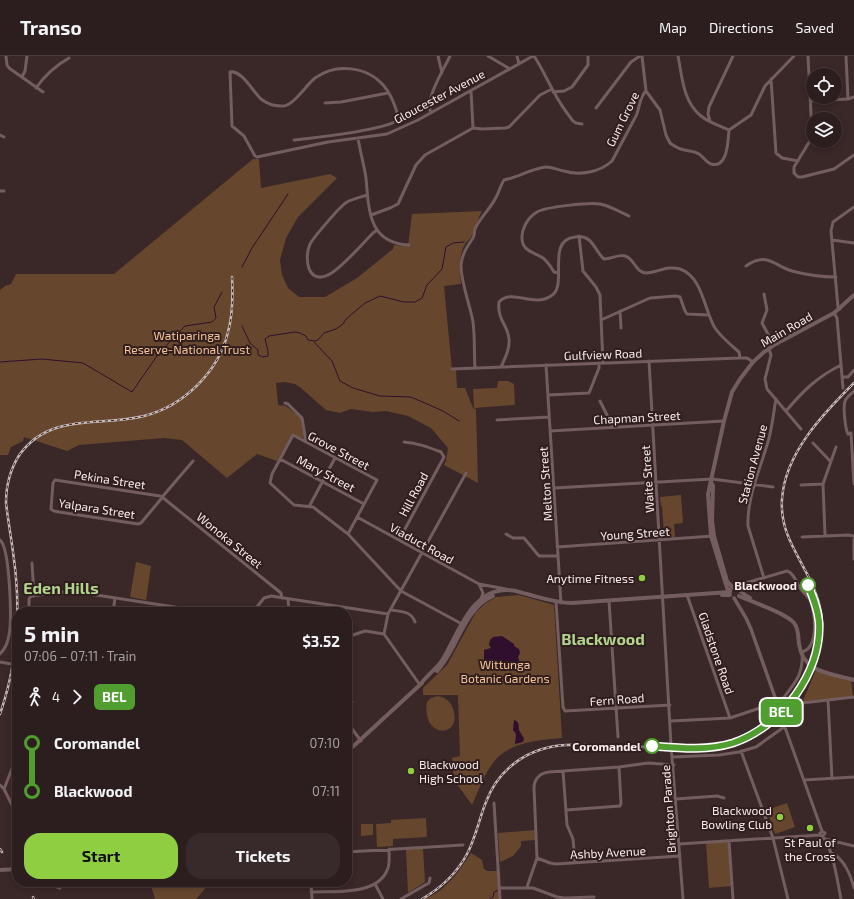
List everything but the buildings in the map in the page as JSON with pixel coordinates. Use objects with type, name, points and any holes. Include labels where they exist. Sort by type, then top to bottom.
[{"type":"main road","name":"Main Road","points":[[734,592],[712,536],[712,480],[724,421],[732,392],[740,379],[754,362],[774,345],[834,313],[854,295]]},
{"type":"main road","points":[[352,751],[420,685],[440,668],[472,609],[480,600],[490,594],[510,590],[558,602],[609,601],[734,592]]},
{"type":"main road","points":[[464,625],[475,610],[491,596],[501,593],[519,592]]},
{"type":"main road","points":[[687,596],[734,592],[780,614],[795,623],[802,652],[806,661],[812,668],[854,680]]},
{"type":"main road","points":[[352,748],[361,741]]},
{"type":"main road","points":[[0,871],[12,870]]},
{"type":"street","points":[[6,56],[9,68],[43,92]]},
{"type":"street","points":[[22,77],[26,71],[27,56]]},
{"type":"street","points":[[438,56],[442,74]]},
{"type":"street","points":[[431,112],[429,108],[430,98],[450,56]]},
{"type":"street","points":[[488,56],[510,69]]},
{"type":"street","points":[[517,56],[519,64]]},
{"type":"street","points":[[534,56],[545,73],[553,91],[573,121],[582,124]]},
{"type":"street","name":"Gloucester Avenue","points":[[294,140],[337,135],[386,126],[399,119],[384,86],[369,74],[351,68],[335,69],[314,79],[287,106],[278,106],[262,99],[240,75],[230,72],[232,127],[244,136],[255,156],[261,157],[328,142],[386,134],[471,91],[534,56]]},
{"type":"street","points":[[371,215],[398,204],[416,164],[425,155],[473,128],[482,129],[509,127],[540,95],[553,91],[564,91],[572,87],[588,65],[588,56]]},
{"type":"street","points":[[596,108],[631,62],[641,56]]},
{"type":"street","name":"Gum Grove","points":[[475,368],[473,323],[461,266],[464,251],[474,237],[475,229],[496,198],[500,185],[504,180],[546,166],[566,172],[581,173],[593,171],[612,161],[638,112],[641,96],[646,91],[641,56]]},
{"type":"street","points":[[678,56],[686,94],[696,111],[701,116],[729,130]]},
{"type":"street","points":[[710,121],[708,114],[709,108],[733,56]]},
{"type":"street","points":[[729,130],[751,115],[765,86],[794,56]]},
{"type":"street","points":[[808,56],[809,68]]},
{"type":"street","points":[[846,56],[848,99]]},
{"type":"street","points":[[36,88],[46,75],[57,65],[69,58]]},
{"type":"street","points":[[772,79],[776,153],[782,158],[798,161]]},
{"type":"street","points":[[471,91],[473,128]]},
{"type":"street","points":[[646,91],[660,110],[666,135],[670,143],[682,150],[700,154],[707,162],[718,164],[722,162],[728,144],[729,130]]},
{"type":"street","points":[[325,103],[341,102],[388,93]]},
{"type":"street","points":[[842,99],[854,97]]},
{"type":"street","points":[[811,104],[812,134],[793,170],[795,176],[802,177],[834,169],[854,155]]},
{"type":"street","points":[[0,135],[4,137]]},
{"type":"street","points":[[358,138],[366,177],[367,195],[371,215],[377,230],[382,236],[397,245],[409,245]]},
{"type":"street","points":[[0,190],[4,191]]},
{"type":"street","points":[[367,195],[345,203],[311,242],[307,255],[308,268],[312,274],[318,276],[331,274],[377,230]]},
{"type":"street","points":[[558,273],[554,272],[542,257],[528,250],[523,244],[523,232],[526,222],[534,214],[543,210],[584,203],[603,204],[629,216]]},
{"type":"street","points":[[840,309],[838,307],[831,231],[833,222],[854,207]]},
{"type":"street","points":[[848,211],[854,211]]},
{"type":"street","points":[[548,395],[589,393],[595,382],[601,363],[600,295],[596,287],[583,271],[579,236]]},
{"type":"street","points":[[501,367],[507,352],[509,337],[500,316],[498,309],[499,302],[502,298],[509,296],[538,300],[546,299],[552,296],[557,289],[559,253],[562,245],[571,238],[579,236],[590,241],[604,259],[627,256],[641,271],[646,273],[661,269],[673,268],[687,272],[697,285],[708,314],[721,336],[739,352],[740,358]]},
{"type":"street","points":[[832,240],[854,243]]},
{"type":"street","points":[[746,266],[754,261],[767,260],[772,261],[790,271],[801,274],[819,277],[836,277]]},
{"type":"street","points":[[764,294],[767,310],[762,323],[774,345]]},
{"type":"street","points":[[601,320],[650,298],[676,296],[680,298],[685,311],[688,314],[708,314]]},
{"type":"street","points":[[620,311],[621,328]]},
{"type":"street","points":[[834,313],[837,318],[843,388]]},
{"type":"street","points":[[769,349],[771,354],[765,383],[776,400],[801,429]]},
{"type":"street","name":"Gulfview Road","points":[[452,368],[740,358],[747,358],[754,362]]},
{"type":"street","name":"Waite Street","points":[[649,361],[663,597]]},
{"type":"street","name":"Melton Street","points":[[546,365],[558,556],[558,602],[563,707],[565,711]]},
{"type":"street","points":[[786,411],[807,387],[820,377],[841,365]]},
{"type":"street","points":[[843,377],[848,376],[854,370]]},
{"type":"street","points":[[854,391],[847,398],[845,405],[846,429],[848,434],[852,433],[854,484]]},
{"type":"street","name":"Station Avenue","points":[[764,578],[748,526],[749,502],[768,444],[776,400]]},
{"type":"street","points":[[600,401],[613,428]]},
{"type":"street","points":[[284,403],[288,404],[302,418],[306,442]]},
{"type":"street","points":[[497,420],[549,417]]},
{"type":"street","name":"Chapman Street","points":[[550,431],[724,421]]},
{"type":"street","name":"Grove Street","points":[[280,459],[293,436],[377,480],[364,504]]},
{"type":"street","name":"Hill Road","points":[[399,540],[444,457],[441,452],[430,447],[419,443],[404,442]]},
{"type":"street","points":[[813,443],[830,461]]},
{"type":"street","points":[[825,536],[823,484],[836,447]]},
{"type":"street","points":[[310,506],[335,458]]},
{"type":"street","points":[[280,459],[270,483],[294,505],[313,507],[348,534],[401,591],[464,625]]},
{"type":"street","name":"Mary Street","points":[[280,459],[364,504]]},
{"type":"street","points":[[162,497],[193,461]]},
{"type":"street","points":[[384,634],[388,614],[392,610],[466,473]]},
{"type":"street","name":"Pekina Street","points":[[51,509],[53,483],[55,480],[162,497]]},
{"type":"street","points":[[554,488],[712,480],[773,487]]},
{"type":"street","points":[[801,485],[823,484]]},
{"type":"street","name":"Yalpara Street","points":[[51,509],[59,512],[138,524],[142,523],[162,497]]},
{"type":"street","name":"Wonoka Street","points":[[162,497],[281,592],[282,598]]},
{"type":"street","points":[[348,534],[364,504]]},
{"type":"street","name":"Viaduct Road","points":[[357,518],[479,584],[510,590]]},
{"type":"street","points":[[506,534],[513,538],[524,538],[540,556],[558,556]]},
{"type":"street","points":[[802,537],[848,535],[854,538],[854,559]]},
{"type":"street","name":"Young Street","points":[[557,547],[712,536]]},
{"type":"street","points":[[0,654],[4,650],[9,635],[10,609],[7,556],[1,541]]},
{"type":"street","points":[[29,607],[29,599],[32,596],[32,563]]},
{"type":"street","points":[[671,721],[730,718],[777,702],[782,700],[799,676],[802,666],[802,652],[809,648],[814,632],[814,617],[811,602],[800,589],[790,572],[787,571],[746,584],[734,592],[738,604],[751,629],[777,702],[823,836],[832,855],[841,899]]},
{"type":"street","points":[[479,584],[483,592],[480,600]]},
{"type":"street","points":[[32,596],[64,591],[172,607]]},
{"type":"street","points":[[257,607],[267,596],[341,607]]},
{"type":"street","name":"Gladstone Road","points":[[687,596],[730,718]]},
{"type":"street","name":"Brighton Parade","points":[[663,597],[683,899]]},
{"type":"street","points":[[114,607],[115,598]]},
{"type":"street","points":[[288,599],[289,607]]},
{"type":"street","points":[[609,601],[618,737]]},
{"type":"street","points":[[352,609],[388,614]]},
{"type":"street","points":[[392,610],[407,612],[413,617],[415,622]]},
{"type":"street","points":[[352,635],[365,631],[384,634],[420,685]]},
{"type":"street","points":[[0,662],[12,664]]},
{"type":"street","points":[[673,757],[719,755],[756,747],[791,722],[800,704],[854,697]]},
{"type":"street","points":[[828,700],[832,779]]},
{"type":"street","name":"Fern Road","points":[[565,711],[670,705]]},
{"type":"street","points":[[352,729],[361,741]]},
{"type":"street","points":[[741,751],[772,838],[788,899]]},
{"type":"street","points":[[527,887],[537,858],[534,784],[537,777],[541,774],[549,772],[619,767],[648,763],[674,765]]},
{"type":"street","points":[[566,810],[620,806],[619,767]]},
{"type":"street","points":[[4,789],[12,770]]},
{"type":"street","points":[[563,771],[567,825],[573,839],[575,862]]},
{"type":"street","points":[[804,780],[854,777]]},
{"type":"street","points":[[0,785],[4,789],[12,805]]},
{"type":"street","points":[[676,799],[716,796],[724,798]]},
{"type":"street","points":[[494,803],[500,899]]},
{"type":"street","points":[[679,844],[823,836],[854,846]]},
{"type":"street","points":[[729,841],[733,899]]},
{"type":"street","points":[[352,852],[463,845]]},
{"type":"street","points":[[311,892],[361,889],[375,884],[383,878],[389,866],[389,849]]},
{"type":"street","points":[[832,855],[836,855],[848,872],[854,888]]},
{"type":"street","name":"Ashby Avenue","points":[[537,858],[550,863],[680,856]]},
{"type":"street","points":[[401,899],[427,884],[430,878]]},
{"type":"street","points":[[375,884],[383,899]]},
{"type":"street","points":[[311,887],[312,899]]},
{"type":"street","points":[[500,888],[527,887],[564,898],[594,897]]},
{"type":"green space","name":"Watiparinga Reserve-National Trust","points":[[253,159],[259,159],[261,188],[330,174],[337,178],[298,217],[286,238],[280,260],[282,275],[288,288],[299,297],[325,297],[357,278],[393,249],[394,245],[408,246],[412,214],[482,211],[473,234],[465,244],[461,254],[461,284],[444,286],[452,370],[456,370],[457,388],[465,388],[473,408],[476,409],[478,483],[444,465],[448,448],[431,428],[408,416],[386,411],[373,412],[351,409],[340,413],[326,410],[295,384],[284,382],[276,383],[278,405],[286,406],[301,418],[304,439],[293,434],[277,461],[257,454],[227,478],[182,440],[164,438],[79,445],[67,451],[24,437],[23,441],[11,447],[8,455],[0,455],[0,290],[11,284],[16,274],[114,274]]},
{"type":"green space","points":[[498,381],[508,381],[514,384],[515,405],[474,408],[473,389],[497,388]]},
{"type":"green space","points":[[681,495],[683,523],[674,524],[675,537],[664,537],[660,497]]},
{"type":"green space","points":[[136,562],[151,566],[146,600],[130,597]]},
{"type":"green space","name":"Wittunga Botanic Gardens","points":[[519,595],[554,605],[562,738],[524,743],[515,746],[499,756],[487,772],[472,805],[454,780],[452,758],[460,756],[458,695],[423,695],[423,688],[447,665],[476,612],[496,597]]},
{"type":"green space","points":[[816,670],[851,679],[853,698],[802,703]]},
{"type":"green space","points":[[437,696],[443,697],[447,700],[453,709],[455,719],[448,730],[442,731],[435,729],[430,723],[427,714],[427,702],[431,698]]},
{"type":"green space","name":"Blackwood Bowling Club","points":[[787,803],[795,827],[775,834],[767,810]]},
{"type":"green space","points":[[426,818],[427,837],[393,839],[393,846],[377,847],[376,824],[391,823],[391,820]]},
{"type":"green space","points":[[361,824],[373,824],[373,835],[361,836]]},
{"type":"green space","points":[[535,830],[536,840],[521,841],[521,846],[513,856],[500,862],[498,833]]},
{"type":"green space","points":[[729,841],[732,886],[709,888],[706,843]]},
{"type":"green space","points":[[423,848],[425,882],[408,893],[406,849]]},
{"type":"green space","points":[[471,853],[482,860],[484,869],[487,871],[497,871],[499,899],[423,899],[445,887]]},
{"type":"green space","points":[[151,887],[207,887],[196,899],[155,899]]},
{"type":"shaded area","points":[[502,636],[519,649],[520,653],[518,657],[520,669],[484,664],[484,650],[491,648],[489,645],[490,640],[493,637]]},
{"type":"shaded area","points":[[514,720],[518,723],[519,730],[524,739],[523,742],[515,744],[516,734],[513,730]]},
{"type":"waterway","points":[[242,267],[252,248],[288,194]]},
{"type":"waterway","points":[[242,326],[250,343],[258,350],[258,355],[263,357],[268,356],[265,339],[269,336],[295,332],[306,336],[308,340],[318,340],[324,333],[336,329],[343,324],[346,319],[365,303],[380,296],[404,302],[415,302],[422,298],[427,285],[442,269],[446,247],[453,243],[464,242]]},
{"type":"waterway","points":[[0,362],[42,359],[83,363],[132,392],[159,353],[185,326],[212,322],[216,318],[214,307],[222,292]]},
{"type":"waterway","points":[[314,342],[332,361],[340,381],[353,388],[380,396],[411,397],[443,411],[459,421]]},
{"type":"waterway","points":[[490,899],[493,897],[494,892],[499,890]]},
{"type":"railway","points":[[17,607],[14,559],[6,503],[9,477],[20,454],[32,441],[46,432],[62,426],[78,423],[128,419],[144,416],[173,404],[198,385],[217,360],[228,332],[232,312],[232,277]]},
{"type":"railway","points":[[422,899],[442,885],[458,868],[470,848],[492,790],[508,769],[517,761],[528,755],[540,750],[566,745],[603,745],[692,750],[717,748],[738,742],[758,733],[770,725],[793,701],[803,686],[817,654],[821,637],[822,620],[819,603],[814,589],[785,528],[782,514],[782,499],[785,482],[790,466],[808,435],[818,421],[854,383]]},
{"type":"railway","points":[[0,714],[12,668]]},
{"type":"train","name":"BEL","points":[[652,746],[703,748],[727,744],[742,739],[764,728],[784,710],[800,687],[811,667],[818,641],[818,614],[808,585]]},
{"type":"place","name":"Anytime Fitness","points":[[642,578]]},
{"type":"place","name":"Blackwood","points":[[808,585]]},
{"type":"place","name":"Coromandel","points":[[652,746]]},
{"type":"place","name":"Blackwood High School","points":[[411,771]]},
{"type":"place","name":"Blackwood Bowling Club","points":[[780,817]]},
{"type":"place","name":"St Paul of the Cross","points":[[810,828]]},
{"type":"district","name":"Eden Hills","points":[[61,587]]},
{"type":"district","name":"Blackwood","points":[[603,638]]}]
